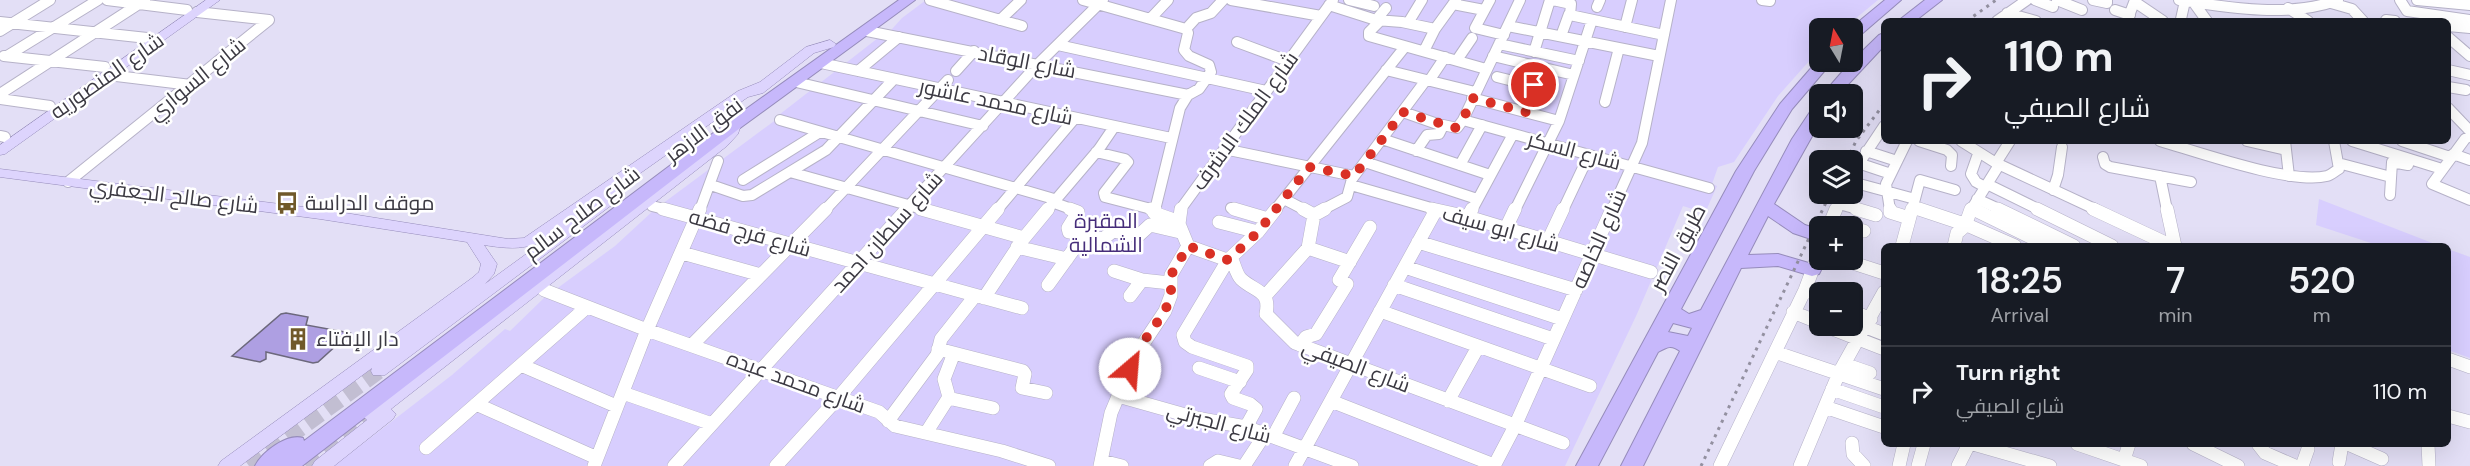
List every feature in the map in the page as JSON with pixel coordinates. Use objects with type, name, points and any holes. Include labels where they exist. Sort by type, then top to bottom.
[{"type":"highway","name":"شارع صلاح سالم","points":[[266,466],[887,0]]},
{"type":"highway","name":"شارع صلاح سالم","points":[[287,466],[734,125],[908,0]]},
{"type":"highway","points":[[1863,26],[1894,0]]},
{"type":"highway","points":[[1909,18],[1935,0]]},
{"type":"highway","points":[[1840,84],[1881,41]]},
{"type":"highway","name":"طريق النصر","points":[[1587,466],[1745,171],[1786,107],[1816,72]]},
{"type":"highway","points":[[1632,466],[1735,262],[1809,126]]},
{"type":"highway","points":[[1765,206],[1799,229],[1809,232]]},
{"type":"highway","points":[[1735,262],[1778,260],[1796,263],[1809,269]]},
{"type":"highway","points":[[1671,311],[1679,318],[1691,322],[1702,320],[1708,315]]},
{"type":"highway","points":[[1653,346],[1670,338],[1683,342],[1691,349]]},
{"type":"main road","name":"شارع المنصوريه","points":[[0,151],[50,106],[107,71],[147,38],[195,7],[214,0]]},
{"type":"main road","name":"شارع المنصوريه","points":[[2,138],[25,128],[195,7]]},
{"type":"main road","name":"نفق الازهر","points":[[379,371],[810,50],[830,44]]},
{"type":"main road","name":"شارع صالح الجعفري","points":[[0,173],[320,214],[472,239],[520,244],[534,241],[743,94],[764,85]]},
{"type":"main road","name":"نفق الازهر","points":[[370,415],[727,139],[734,125]]},
{"type":"main road","points":[[321,466],[652,206],[673,187],[679,176]]},
{"type":"main road","points":[[227,466],[478,282],[486,274],[489,264],[472,239]]},
{"type":"street","points":[[0,31],[50,0]]},
{"type":"street","points":[[3,56],[98,0]]},
{"type":"street","points":[[107,0],[195,7]]},
{"type":"street","points":[[930,0],[1022,26]]},
{"type":"street","points":[[1000,20],[1021,0]]},
{"type":"street","points":[[1083,0],[1101,2],[1186,29]]},
{"type":"street","points":[[1151,18],[1168,0]]},
{"type":"street","points":[[1186,29],[1196,18],[1211,13],[1223,0]]},
{"type":"street","points":[[1231,0],[1321,16]]},
{"type":"street","points":[[1349,0],[1374,6]]},
{"type":"street","points":[[1406,0],[1421,6],[1408,23]]},
{"type":"street","points":[[1457,60],[1474,34],[1475,27],[1490,0]]},
{"type":"street","points":[[1463,120],[1520,0]]},
{"type":"street","points":[[1534,52],[1540,32],[1556,0],[1571,4],[1561,36]]},
{"type":"street","points":[[1624,27],[1632,0]]},
{"type":"street","name":"شارع الخاصه","points":[[1496,465],[1642,143],[1671,0]]},
{"type":"street","points":[[2001,18],[2027,0]]},
{"type":"street","points":[[2035,0],[2082,10]]},
{"type":"street","points":[[2093,0],[2103,4],[2107,3],[2107,0]]},
{"type":"street","points":[[2277,0],[2303,18]]},
{"type":"street","points":[[2400,0],[2406,10],[2431,17]]},
{"type":"street","points":[[2417,0],[2442,1],[2470,6]]},
{"type":"street","points":[[2115,10],[2129,18],[2135,1],[2159,18]]},
{"type":"street","points":[[2186,1],[2212,3],[2247,11],[2316,7],[2334,1],[2352,9],[2360,18]]},
{"type":"street","points":[[2181,18],[2186,1]]},
{"type":"street","points":[[2186,1],[2205,18]]},
{"type":"street","points":[[0,94],[142,2]]},
{"type":"street","name":"شارع سلطان احمد","points":[[674,466],[1038,64],[1101,2]]},
{"type":"street","points":[[1424,51],[1454,2],[1484,10]]},
{"type":"street","points":[[1331,3],[1378,20],[1436,29]]},
{"type":"street","name":"شارع الملك الاشرف","points":[[1178,227],[1181,208],[1331,3]]},
{"type":"street","points":[[2212,3],[2219,18]]},
{"type":"street","name":"شارع السواري","points":[[68,182],[191,85],[268,20],[195,7]]},
{"type":"street","points":[[1386,8],[1368,34],[1369,36],[1404,48],[1457,60],[1517,65],[1574,75]]},
{"type":"street","points":[[2007,13],[2025,18]]},
{"type":"street","points":[[1569,14],[1664,35]]},
{"type":"street","points":[[2451,19],[2470,20]]},
{"type":"street","points":[[1506,228],[1559,121],[1592,20]]},
{"type":"street","points":[[0,22],[147,38]]},
{"type":"street","points":[[2451,26],[2470,28]]},
{"type":"street","points":[[1186,29],[1188,33],[1184,50],[1189,56],[1209,65],[1211,72],[1199,89],[1188,95],[1180,108],[1171,138],[1155,210],[1156,215],[1178,227],[1188,246],[1234,264],[1239,278],[1265,296],[1308,248],[1314,215]]},
{"type":"street","points":[[1463,29],[1474,34],[1504,35],[1540,32],[1659,56]]},
{"type":"street","name":"شارع الوقاد","points":[[867,31],[1188,95]]},
{"type":"street","points":[[1504,35],[1534,52],[1579,61]]},
{"type":"street","points":[[858,71],[899,37]]},
{"type":"street","points":[[2451,40],[2470,56]]},
{"type":"street","points":[[1237,42],[1288,62]]},
{"type":"street","points":[[1059,45],[1266,91]]},
{"type":"street","points":[[1246,427],[1256,409],[1251,404],[1232,396],[1247,370],[1246,364],[1192,347],[1185,342],[1183,335],[1228,260],[1258,232],[1404,48]]},
{"type":"street","points":[[1605,102],[1619,48]]},
{"type":"street","points":[[956,71],[974,51]]},
{"type":"street","points":[[3,56],[52,61],[191,85]]},
{"type":"street","points":[[1314,215],[1347,197],[1352,181],[1365,162],[1445,57]]},
{"type":"street","name":"شارع محمد عاشور","points":[[821,63],[1171,138]]},
{"type":"street","points":[[1511,81],[1517,65]]},
{"type":"street","points":[[1386,70],[1428,80],[1559,121]]},
{"type":"street","points":[[2451,71],[2470,75]]},
{"type":"street","points":[[1497,78],[1534,85],[1538,88],[1526,112]]},
{"type":"street","points":[[711,185],[749,196],[826,150],[894,80]]},
{"type":"street","points":[[692,345],[846,189],[948,80]]},
{"type":"street","points":[[795,82],[983,126]]},
{"type":"street","points":[[2451,88],[2466,90]]},
{"type":"street","points":[[0,99],[50,106]]},
{"type":"street","points":[[1403,112],[1443,125],[1439,134],[1426,135],[1416,151]]},
{"type":"street","points":[[2451,112],[2470,116]]},
{"type":"street","points":[[2451,112],[2470,131]]},
{"type":"street","points":[[776,466],[838,398],[1075,118]]},
{"type":"street","points":[[780,120],[1053,201],[1078,212],[1068,230],[1084,235],[1104,239],[1113,231],[1135,236],[1140,235],[1145,227],[1153,225],[1178,227]]},
{"type":"street","name":"شارع السكر","points":[[1443,125],[1457,128],[1463,120],[1709,188]]},
{"type":"street","points":[[1460,165],[1482,125]]},
{"type":"street","points":[[888,421],[937,355],[941,339],[979,297],[1020,242],[1096,152],[1114,127]]},
{"type":"street","points":[[1863,156],[1881,130]]},
{"type":"street","points":[[743,180],[820,132]]},
{"type":"street","points":[[1468,217],[1513,134]]},
{"type":"street","points":[[2470,136],[2465,139],[2432,183],[2470,200]]},
{"type":"street","points":[[1382,139],[1490,175]]},
{"type":"street","points":[[1906,144],[1891,174],[1886,191],[1890,212],[1912,208]]},
{"type":"street","points":[[1941,144],[1952,155],[1951,166]]},
{"type":"street","points":[[1955,243],[1957,233],[1967,225],[1974,203],[1986,186],[2008,144]]},
{"type":"street","points":[[2245,165],[2246,144]]},
{"type":"street","points":[[2270,144],[2286,146],[2289,176]]},
{"type":"street","points":[[2193,146],[2245,165],[2289,176],[2313,179],[2330,177],[2338,169],[2335,144]]},
{"type":"street","points":[[2361,144],[2440,172]]},
{"type":"street","points":[[2428,145],[2452,156],[2470,160]]},
{"type":"street","points":[[2052,190],[2058,175],[2062,147]]},
{"type":"street","points":[[2106,243],[1977,182],[1971,174],[1976,148],[1997,164],[2167,243]]},
{"type":"street","name":"شارع ابو سيف","points":[[1224,149],[1309,167],[1436,210],[1468,217],[1651,272]]},
{"type":"street","points":[[1866,151],[1897,161]]},
{"type":"street","points":[[1096,152],[1125,159],[1128,162],[1104,193],[1105,196],[1155,210]]},
{"type":"street","points":[[1548,241],[1588,155]]},
{"type":"street","points":[[2103,157],[2108,166],[2144,169],[2160,176],[2191,182]]},
{"type":"street","points":[[476,404],[595,462],[647,330],[711,185],[718,161]]},
{"type":"street","points":[[1365,162],[1477,199]]},
{"type":"street","points":[[2390,195],[2392,162],[2440,172]]},
{"type":"street","points":[[2338,163],[2391,177]]},
{"type":"street","points":[[1863,169],[1891,174]]},
{"type":"street","points":[[790,172],[984,227],[1067,259]]},
{"type":"street","points":[[2160,176],[2173,243]]},
{"type":"street","points":[[1903,243],[1921,180],[1955,190]]},
{"type":"street","points":[[1863,185],[1886,191],[1912,208],[1967,225],[2008,243]]},
{"type":"street","points":[[1284,199],[1314,215]]},
{"type":"street","points":[[1974,203],[2044,243]]},
{"type":"street","points":[[1974,203],[2066,243]]},
{"type":"street","points":[[1852,204],[1876,215]]},
{"type":"street","name":"شارع فرج فضه","points":[[652,206],[1022,308]]},
{"type":"street","points":[[1231,208],[1268,219]]},
{"type":"street","points":[[1295,466],[1436,210]]},
{"type":"street","points":[[1219,222],[1258,232]]},
{"type":"street","points":[[1300,345],[1306,337],[1316,334],[1347,285],[1339,280],[1370,227]]},
{"type":"street","points":[[1048,285],[1084,235]]},
{"type":"street","points":[[1418,242],[1576,290]]},
{"type":"street","points":[[1122,466],[1101,463],[1106,432],[1118,396],[1142,344],[1165,311],[1171,295],[1170,283],[1173,271],[1188,246]]},
{"type":"street","points":[[1308,248],[1350,262]]},
{"type":"street","points":[[682,253],[761,275]]},
{"type":"street","points":[[1863,266],[1881,272]]},
{"type":"street","points":[[1405,267],[1562,320]]},
{"type":"street","points":[[1720,466],[1805,290],[1812,270]]},
{"type":"street","points":[[1114,271],[1142,280],[1170,283]]},
{"type":"street","points":[[1130,296],[1142,280]]},
{"type":"street","points":[[1394,285],[1553,339]]},
{"type":"street","name":"شارع محمد عبده","points":[[544,290],[647,330],[879,412],[895,426],[1002,451],[1049,466]]},
{"type":"street","points":[[1805,290],[1809,292]]},
{"type":"street","name":"شارع الصيفي","points":[[1265,296],[1266,314],[1287,338],[1300,345],[1563,443]]},
{"type":"street","points":[[1800,466],[1841,369],[1881,299]]},
{"type":"street","points":[[426,448],[587,307]]},
{"type":"street","points":[[1380,311],[1590,386]]},
{"type":"street","points":[[1793,312],[1809,319]]},
{"type":"street","points":[[1863,325],[1881,346]]},
{"type":"street","points":[[1865,328],[1881,333]]},
{"type":"street","points":[[1448,401],[1478,347]]},
{"type":"street","points":[[938,349],[1023,371],[1025,374],[1022,388],[1046,393]]},
{"type":"street","points":[[1775,352],[1841,369],[1870,373]]},
{"type":"street","points":[[926,433],[950,393],[944,379],[954,353]]},
{"type":"street","points":[[2451,360],[2470,367]]},
{"type":"street","points":[[521,365],[616,406]]},
{"type":"street","points":[[1199,368],[1240,382]]},
{"type":"street","points":[[1841,369],[1881,388]]},
{"type":"street","points":[[1832,389],[1881,406]]},
{"type":"street","points":[[623,393],[712,424]]},
{"type":"street","name":"شارع الجبرتي","points":[[1118,396],[1196,418],[1246,427],[1352,466]]},
{"type":"street","points":[[948,398],[993,408]]},
{"type":"street","points":[[1244,466],[1294,398]]},
{"type":"street","points":[[1331,401],[1496,465]]},
{"type":"street","points":[[1825,406],[1881,426]]},
{"type":"street","points":[[2451,417],[2470,422]]},
{"type":"street","points":[[1852,443],[1853,454],[1864,466]]},
{"type":"street","points":[[1899,466],[1903,447]]},
{"type":"street","points":[[1917,466],[1923,447]]},
{"type":"street","points":[[1958,466],[1969,447]]},
{"type":"street","points":[[1978,447],[2016,462],[2043,465]]},
{"type":"street","points":[[2084,447],[2117,461],[2141,466]]},
{"type":"street","points":[[2117,461],[2127,447]]},
{"type":"street","points":[[2197,447],[2214,460],[2238,466]]},
{"type":"street","points":[[2260,447],[2265,453],[2295,466],[2308,449]]},
{"type":"street","points":[[2428,447],[2429,466]]},
{"type":"street","points":[[2340,448],[2382,456]]},
{"type":"street","points":[[1210,466],[1218,461],[1239,466]]},
{"type":"green space","name":"المقبرة الشمالية","points":[[926,0],[1878,0],[1856,18],[1809,18],[1809,61],[1778,96],[1734,162],[1718,167],[1712,184],[1717,186],[1705,213],[1683,206],[1637,314],[1565,466],[334,466],[452,375],[505,329],[510,331],[544,298],[615,246],[654,210],[777,119],[775,118],[878,38],[883,39],[902,18]]},
{"type":"green space","points":[[2319,199],[2432,243],[2371,243],[2316,225]]},
{"type":"green space","points":[[2451,250],[2470,257],[2470,358],[2451,351]]},
{"type":"building","name":"دار الإفتاء","points":[[281,314],[308,317],[306,325],[350,333],[318,362],[313,363],[266,352],[266,359],[260,362],[232,356]]},
{"type":"tunnel","points":[[249,466],[379,371]]},
{"type":"tunnel","points":[[306,466],[371,415]]},
{"type":"railway","points":[[1971,18],[1996,0]]},
{"type":"railway","points":[[1852,150],[1881,108]]},
{"type":"railway","points":[[1701,466],[1825,204]]},
{"type":"place","name":"موقف الدراسة","points":[[287,203]]},
{"type":"place","name":"دار الإفتاء","points":[[298,339]]},
{"type":"route","points":[[1130,369],[1142,344],[1165,311],[1171,295],[1171,275],[1188,246],[1228,260],[1258,232],[1309,167],[1354,176],[1403,112],[1457,128],[1472,98],[1526,112],[1538,89],[1534,85]]}]
